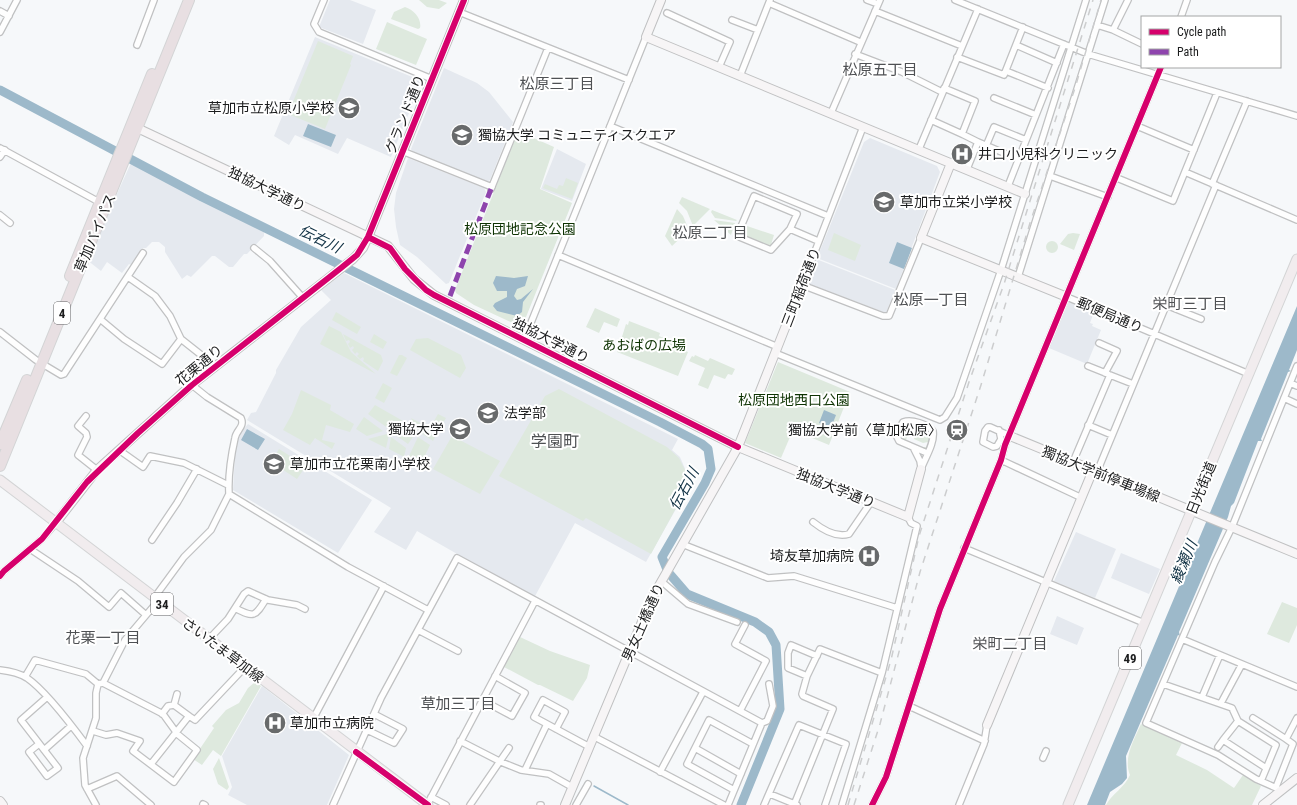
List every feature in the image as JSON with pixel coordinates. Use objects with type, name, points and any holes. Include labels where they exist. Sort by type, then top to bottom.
[{"type":"highway","name":"草加バイパス","points":[[135,126],[182,0]]},
{"type":"highway","name":"草加バイパス","points":[[0,444],[39,361],[135,126],[189,0]]},
{"type":"highway","name":"草加バイパス","points":[[0,466],[99,202],[122,159]]},
{"type":"main road","name":"日光街道","points":[[1068,805],[1297,259]]},
{"type":"main road","name":"さいたま草加線","points":[[0,480],[55,524],[209,639],[356,752],[428,803]]},
{"type":"street","points":[[0,32],[17,0]]},
{"type":"street","points":[[137,45],[154,0]]},
{"type":"street","points":[[324,0],[314,24],[319,32],[432,79]]},
{"type":"street","name":"グランド通り","points":[[368,237],[464,0]]},
{"type":"street","points":[[524,340],[661,0]]},
{"type":"street","points":[[830,113],[860,42],[879,2],[867,0]]},
{"type":"street","points":[[955,0],[1088,54],[1297,116]]},
{"type":"street","points":[[558,255],[935,418],[943,419],[956,398],[1001,270],[1086,0]]},
{"type":"street","points":[[1018,277],[1104,0]]},
{"type":"street","points":[[1113,30],[1128,0]]},
{"type":"street","points":[[1181,16],[1187,0]]},
{"type":"street","points":[[740,76],[770,2],[860,42]]},
{"type":"street","points":[[919,149],[978,9]]},
{"type":"street","points":[[0,11],[9,16]]},
{"type":"street","points":[[875,11],[962,46]]},
{"type":"street","points":[[459,12],[629,80]]},
{"type":"street","points":[[667,13],[730,42],[719,67]]},
{"type":"street","points":[[732,20],[758,30]]},
{"type":"street","points":[[1097,25],[1113,30],[1141,44]]},
{"type":"street","points":[[957,57],[1004,76],[1023,27]]},
{"type":"street","points":[[646,37],[1026,194]]},
{"type":"street","points":[[1008,186],[1048,88],[1064,44]]},
{"type":"street","points":[[1016,46],[1057,63]]},
{"type":"street","points":[[402,151],[492,188],[548,48]]},
{"type":"street","points":[[855,54],[943,90],[975,101],[962,134]]},
{"type":"street","points":[[872,805],[886,777],[933,627],[1001,460],[1005,445],[1117,178],[1161,68]]},
{"type":"street","points":[[1006,71],[1048,88]]},
{"type":"street","points":[[1117,178],[1173,201],[1217,93]]},
{"type":"street","points":[[994,98],[1036,115]]},
{"type":"street","points":[[958,805],[985,740],[988,725],[1082,498],[1112,435],[1166,305],[1246,101]]},
{"type":"street","points":[[931,120],[986,146],[1018,159]]},
{"type":"street","name":"独協大学通り","points":[[135,126],[390,248],[404,269],[426,290],[449,298],[524,340],[738,447],[908,517]]},
{"type":"street","points":[[610,126],[828,216]]},
{"type":"street","points":[[1137,126],[1194,150]]},
{"type":"street","name":"三町稲荷通り","points":[[738,447],[864,127]]},
{"type":"street","points":[[986,146],[994,127],[1026,140]]},
{"type":"street","points":[[967,169],[978,142]]},
{"type":"street","points":[[0,157],[2,149],[99,202]]},
{"type":"street","points":[[802,284],[883,316],[889,316],[951,163]]},
{"type":"street","points":[[1185,172],[1297,220]]},
{"type":"street","points":[[1050,176],[1108,197]]},
{"type":"street","points":[[754,196],[797,214],[790,229],[771,250],[738,236],[754,196]]},
{"type":"street","points":[[0,215],[10,222]]},
{"type":"street","points":[[790,229],[818,241]]},
{"type":"street","name":"花栗通り","points":[[55,524],[97,470],[192,385],[353,259],[363,248],[368,237]]},
{"type":"street","points":[[921,238],[1067,297]]},
{"type":"street","points":[[254,248],[270,261],[303,298]]},
{"type":"street","points":[[1,333],[39,361],[61,375],[64,374],[143,253]]},
{"type":"street","points":[[128,277],[156,296],[170,316],[181,339],[200,354],[212,369]]},
{"type":"street","name":"郵便局通り","points":[[1067,297],[1249,374]]},
{"type":"street","points":[[1166,305],[1201,320]]},
{"type":"street","points":[[100,319],[124,339],[162,364],[181,339]]},
{"type":"street","points":[[1073,462],[1117,351],[1099,343]]},
{"type":"street","points":[[1088,366],[1133,384]]},
{"type":"street","points":[[1279,788],[1261,781],[1218,755],[1146,723],[1297,366]]},
{"type":"street","points":[[1290,383],[1297,386]]},
{"type":"street","points":[[96,805],[87,789],[82,766],[82,758],[93,732],[96,718],[96,693],[123,643],[146,615],[153,609],[156,600],[184,557],[211,530],[229,494],[228,485],[235,435],[243,424],[242,418],[212,400],[192,385]]},
{"type":"street","points":[[1284,398],[1297,404]]},
{"type":"street","points":[[86,416],[78,426],[86,433],[87,437],[78,455],[97,470]]},
{"type":"street","points":[[842,805],[882,673],[916,526],[911,523],[908,517],[921,469],[927,453],[933,435],[933,431],[920,424],[911,421],[903,422],[900,425],[896,438],[902,444],[927,453]]},
{"type":"street","points":[[1088,425],[1112,435]]},
{"type":"street","points":[[988,427],[999,430],[1010,436],[1001,439],[996,447],[985,444],[982,440],[988,427]]},
{"type":"street","points":[[999,430],[1001,439]]},
{"type":"street","name":"獨協大学前停車場線","points":[[1010,436],[1297,554]]},
{"type":"street","name":"男女土橋通り","points":[[565,805],[629,652],[662,579],[738,447]]},
{"type":"street","points":[[914,449],[920,461],[921,469]]},
{"type":"street","points":[[120,450],[143,467],[150,456],[184,464],[228,485]]},
{"type":"street","points":[[1001,460],[1082,498]]},
{"type":"street","points":[[152,540],[178,503],[197,469]]},
{"type":"street","points":[[229,494],[348,567],[428,610]]},
{"type":"street","points":[[813,522],[820,528],[835,534],[849,534],[871,502]]},
{"type":"street","points":[[0,576],[55,524]]},
{"type":"street","points":[[682,544],[768,578],[794,576],[897,608]]},
{"type":"street","points":[[964,548],[1144,623]]},
{"type":"street","points":[[30,549],[78,580],[109,607],[121,593],[146,615]]},
{"type":"street","points":[[333,805],[374,714],[456,558],[762,723]]},
{"type":"street","points":[[662,579],[688,604],[737,622]]},
{"type":"street","points":[[314,719],[384,586]]},
{"type":"street","points":[[209,639],[228,619],[244,594],[248,591],[266,599],[297,605],[305,609]]},
{"type":"street","points":[[235,608],[248,615],[253,615],[259,610],[266,599]]},
{"type":"street","points":[[446,805],[428,803],[535,601]]},
{"type":"street","points":[[740,711],[766,661],[735,644],[745,625]]},
{"type":"street","points":[[418,630],[458,651]]},
{"type":"street","points":[[1182,639],[1297,687]]},
{"type":"street","points":[[807,676],[788,668],[788,653],[791,646],[816,656]]},
{"type":"street","points":[[770,794],[795,805],[833,709],[803,696],[802,691],[807,676],[820,649],[882,673]]},
{"type":"street","points":[[1202,697],[1220,655]]},
{"type":"street","points":[[25,677],[35,660],[86,674],[100,684],[162,714],[176,733],[197,750],[174,782],[133,751],[140,742],[117,733],[106,735],[93,732]]},
{"type":"street","points":[[1221,703],[1242,664]]},
{"type":"street","points":[[162,714],[168,706],[174,705],[195,720],[245,667]]},
{"type":"street","points":[[0,670],[25,677],[46,698],[87,746]]},
{"type":"street","points":[[482,700],[512,716],[525,693],[495,676]]},
{"type":"street","points":[[728,805],[762,723],[767,720],[773,706],[769,684]]},
{"type":"street","points":[[1163,684],[1232,708],[1238,721],[1276,745],[1261,781]]},
{"type":"street","points":[[660,772],[703,692]]},
{"type":"street","points":[[174,705],[177,694]]},
{"type":"street","points":[[39,744],[29,752],[47,776],[58,768],[21,720],[46,698]]},
{"type":"street","points":[[556,729],[565,712],[544,700],[534,718],[589,746]]},
{"type":"street","points":[[909,706],[985,740]]},
{"type":"street","points":[[368,730],[394,743],[403,729],[374,714]]},
{"type":"street","points":[[151,764],[189,716]]},
{"type":"street","points":[[1252,718],[1293,744],[1279,788]]},
{"type":"street","points":[[1286,739],[1297,718]]},
{"type":"street","points":[[734,790],[687,764],[709,720],[753,744]]},
{"type":"street","points":[[1218,747],[1238,721]]},
{"type":"street","points":[[525,770],[546,724]]},
{"type":"street","points":[[764,805],[799,725],[846,744],[824,805]]},
{"type":"street","points":[[44,750],[71,726]]},
{"type":"street","points":[[593,736],[724,805]]},
{"type":"street","points":[[1223,740],[1266,768]]},
{"type":"street","points":[[460,741],[501,762],[525,770],[549,774],[572,787]]},
{"type":"street","points":[[470,805],[510,748]]},
{"type":"street","points":[[695,748],[741,774]]},
{"type":"street","points":[[1043,758],[1046,751]]},
{"type":"street","points":[[87,789],[117,776],[151,805]]},
{"type":"street","points":[[1263,805],[1279,788],[1297,778]]},
{"type":"street","points":[[576,805],[588,784]]},
{"type":"street","points":[[0,801],[3,805]]},
{"type":"shaded area","points":[[330,0],[350,0],[376,10],[363,44],[319,27]]},
{"type":"shaded area","name":"草加市立松原小学校","points":[[315,37],[422,81],[391,157],[347,138],[338,154],[295,135],[289,145],[274,136]]},
{"type":"shaded area","name":"獨協大学 コミュニティスクエア","points":[[444,68],[477,83],[489,92],[513,122],[490,180],[487,182],[413,153],[411,149]]},
{"type":"shaded area","name":"草加市立栄小学校","points":[[870,138],[937,166],[940,172],[896,289],[817,258],[864,142]]},
{"type":"shaded area","points":[[557,149],[586,164],[572,201],[541,189]]},
{"type":"shaded area","points":[[408,158],[484,188],[486,192],[449,283],[446,284],[417,257],[400,245],[394,209],[396,193]]},
{"type":"shaded area","points":[[131,163],[264,232],[264,236],[247,254],[244,254],[233,267],[229,267],[215,256],[212,256],[191,277],[187,275],[182,279],[165,252],[165,247],[159,242],[152,242],[146,248],[143,248],[131,265],[129,264],[122,273],[107,262],[101,271],[87,260]]},
{"type":"shaded area","points":[[816,259],[895,290],[886,313],[807,283]]},
{"type":"shaded area","name":"獨協大学","points":[[344,273],[678,439],[672,450],[680,457],[686,471],[689,486],[646,562],[575,523],[534,598],[417,531],[406,550],[374,532],[391,508],[247,420],[251,413],[256,412],[276,373],[276,370],[301,327],[331,300],[321,290]]},
{"type":"shaded area","points":[[1069,301],[1094,312],[1090,323],[1093,324],[1092,326],[1101,330],[1087,364],[1049,348]]},
{"type":"shaded area","name":"草加市立花栗南小学校","points":[[248,424],[372,500],[338,553],[233,490],[236,438]]},
{"type":"shaded area","points":[[1076,532],[1116,549],[1095,598],[1054,581]]},
{"type":"shaded area","points":[[1121,553],[1160,569],[1149,594],[1111,578]]},
{"type":"shaded area","points":[[1057,616],[1084,628],[1077,645],[1050,634]]},
{"type":"shaded area","name":"草加市立病院","points":[[262,686],[349,755],[327,805],[247,805],[228,795],[232,787],[222,756]]},
{"type":"green space","points":[[419,0],[439,0],[447,3],[439,9],[427,7]]},
{"type":"green space","points":[[405,7],[417,15],[420,21],[420,28],[418,29],[391,19],[394,12]]},
{"type":"green space","points":[[387,22],[427,39],[416,65],[376,49]]},
{"type":"green space","points":[[318,41],[353,56],[351,65],[325,129],[288,114]]},
{"type":"green space","name":"松原団地記念公園","points":[[518,131],[554,147],[540,189],[572,203],[524,322],[517,325],[474,305],[456,293],[455,290]]},
{"type":"green space","points":[[566,178],[578,183],[572,199],[543,188],[545,184],[557,189],[559,185],[563,186]]},
{"type":"green space","points":[[682,197],[710,209],[693,226],[687,211],[679,203]]},
{"type":"green space","points":[[677,209],[683,216],[689,230],[672,246],[665,236]]},
{"type":"green space","points":[[712,210],[737,220],[715,218],[711,212]]},
{"type":"green space","points":[[714,220],[735,223],[731,235]]},
{"type":"green space","points":[[744,225],[774,235],[770,248],[740,235]]},
{"type":"green space","points":[[834,233],[861,245],[855,261],[828,250]]},
{"type":"green space","points":[[1068,234],[1080,234],[1074,250],[1060,244]]},
{"type":"green space","points":[[1050,241],[1054,241],[1058,247],[1054,253],[1050,253],[1046,249],[1046,245]]},
{"type":"green space","points":[[595,308],[620,319],[617,327],[604,322],[599,333],[586,327]]},
{"type":"green space","points":[[336,312],[361,327],[357,334],[332,320]]},
{"type":"green space","name":"あおばの広場","points":[[629,321],[660,333],[659,336],[676,343],[675,347],[688,352],[678,376],[617,352],[618,350],[615,348],[617,348],[626,324],[628,325]]},
{"type":"green space","points":[[329,326],[341,332],[351,352],[376,374],[320,344]]},
{"type":"green space","points":[[343,334],[381,355],[383,361],[378,371],[363,361],[363,357],[360,359],[357,356],[359,354],[357,352],[355,354],[352,350],[354,348],[353,346],[350,348],[348,344],[350,342],[349,340],[346,341]]},
{"type":"green space","points":[[374,334],[387,342],[383,349],[370,342]]},
{"type":"green space","points":[[428,338],[461,355],[466,368],[460,378],[410,350],[416,339]]},
{"type":"green space","points":[[399,355],[407,358],[397,376],[390,373]]},
{"type":"green space","points":[[695,355],[708,361],[710,358],[735,369],[732,375],[728,374],[725,379],[714,375],[708,389],[698,385],[705,368],[689,361],[692,356],[694,357]]},
{"type":"green space","name":"松原団地西口公園","points":[[778,362],[850,392],[829,445],[793,430],[781,458],[745,443]]},
{"type":"green space","points":[[383,383],[392,388],[384,403],[375,398]]},
{"type":"green space","points":[[559,389],[667,447],[679,458],[686,472],[688,486],[651,554],[586,518],[583,521],[499,476],[545,396]]},
{"type":"green space","points":[[301,390],[331,405],[330,410],[354,424],[350,432],[326,425],[322,440],[335,443],[332,449],[315,438],[310,445],[283,430],[292,414]]},
{"type":"green space","points":[[375,405],[403,421],[392,431],[368,414]]},
{"type":"green space","points":[[438,414],[446,418],[433,441],[418,431],[411,418],[430,428]]},
{"type":"green space","points":[[364,417],[383,431],[367,436],[356,429]]},
{"type":"green space","points":[[409,422],[415,434],[408,444],[394,434]]},
{"type":"green space","points":[[905,425],[911,426],[906,440],[921,447],[927,447],[925,450],[901,440],[900,432]]},
{"type":"green space","points":[[917,428],[928,433],[930,438],[928,442],[923,443],[914,439]]},
{"type":"green space","points":[[387,434],[389,435],[386,448],[368,439]]},
{"type":"green space","points":[[452,436],[500,461],[480,494],[433,469]]},
{"type":"green space","points":[[391,437],[406,448],[404,457],[389,449]]},
{"type":"green space","points":[[418,437],[430,445],[421,464],[408,458]]},
{"type":"green space","points":[[279,449],[306,466],[297,479],[271,462]]},
{"type":"green space","points":[[1282,602],[1297,608],[1297,625],[1289,643],[1267,634]]},
{"type":"green space","points":[[520,637],[550,651],[590,665],[587,678],[573,701],[504,667]]},
{"type":"green space","points":[[255,682],[261,686],[221,756],[213,750],[202,765],[193,759],[214,728],[212,726],[226,710],[239,703],[248,688]]},
{"type":"green space","points":[[1141,724],[1182,743],[1176,755],[1207,770],[1234,788],[1243,775],[1261,786],[1252,805],[1106,805],[1130,775],[1128,762],[1130,749]]},
{"type":"green space","points":[[219,758],[229,787],[227,790],[218,784],[213,769]]},
{"type":"water","points":[[308,124],[336,135],[331,147],[303,136]]},
{"type":"water","points":[[897,242],[912,248],[904,269],[889,263]]},
{"type":"water","points":[[496,276],[514,278],[528,276],[525,286],[517,289],[514,296],[517,300],[521,299],[533,289],[523,302],[522,312],[517,316],[497,311],[493,306],[495,303],[507,297],[507,291],[497,291],[493,283]]},
{"type":"water","points":[[1297,306],[1297,350],[1289,370],[1291,371],[1288,372],[1261,439],[1262,441],[1258,441],[1234,503],[1231,506],[1228,517],[1179,632],[1180,636],[1178,635],[1126,756],[1127,778],[1122,784],[1110,792],[1105,805],[1087,805]]},
{"type":"water","points":[[824,410],[836,415],[831,428],[819,423]]},
{"type":"water","points":[[247,429],[265,439],[258,450],[241,440]]},
{"type":"waterway","name":"伝右川","points":[[0,90],[202,197],[660,422],[702,444],[708,449],[711,469],[705,483],[662,557],[668,572],[687,594],[755,622],[769,632],[776,645],[780,709],[741,805]]},
{"type":"waterway","points":[[594,786],[628,805]]},
{"type":"railway","points":[[848,805],[891,660],[919,536],[969,382],[1004,284],[1093,0]]},
{"type":"railway","points":[[854,805],[880,724],[920,572],[981,385],[1030,223],[1075,88],[1101,0]]},
{"type":"marked path","points":[[450,296],[491,189]]},
{"type":"cycle path","points":[[0,576],[42,539],[87,482],[138,433],[192,385],[357,255],[368,237],[464,0]]},
{"type":"cycle path","points":[[872,805],[886,777],[940,609],[1001,460],[1005,445],[1161,68]]},
{"type":"cycle path","points":[[368,237],[390,248],[405,269],[426,290],[434,295],[738,447]]},
{"type":"cycle path","points":[[356,752],[428,805]]},
{"type":"place","name":"草加市立松原小学校","points":[[349,108]]},
{"type":"place","name":"獨協大学 コミュニティスクエア","points":[[462,135]]},
{"type":"place","name":"井口小児科クリニック","points":[[962,154]]},
{"type":"place","name":"草加市立栄小学校","points":[[884,202]]},
{"type":"place","name":"法学部","points":[[488,413]]},
{"type":"place","name":"獨協大学","points":[[460,429]]},
{"type":"place","name":"獨協大学前〈草加松原〉","points":[[957,430]]},
{"type":"place","name":"草加市立花栗南小学校","points":[[274,464]]},
{"type":"place","name":"埼友草加病院","points":[[869,556]]},
{"type":"place","name":"草加市立病院","points":[[275,723]]},
{"type":"district","name":"松原五丁目","points":[[880,70]]},
{"type":"district","name":"松原三丁目","points":[[557,84]]},
{"type":"district","name":"松原二丁目","points":[[710,233]]},
{"type":"district","name":"松原一丁目","points":[[931,300]]},
{"type":"district","name":"栄町三丁目","points":[[1190,304]]},
{"type":"district","name":"学園町","points":[[555,441]]},
{"type":"district","name":"花栗一丁目","points":[[103,638]]},
{"type":"district","name":"栄町二丁目","points":[[1010,644]]},
{"type":"district","name":"草加三丁目","points":[[458,704]]},
{"type":"water label","name":"綾瀬川","points":[[1184,562]]}]
